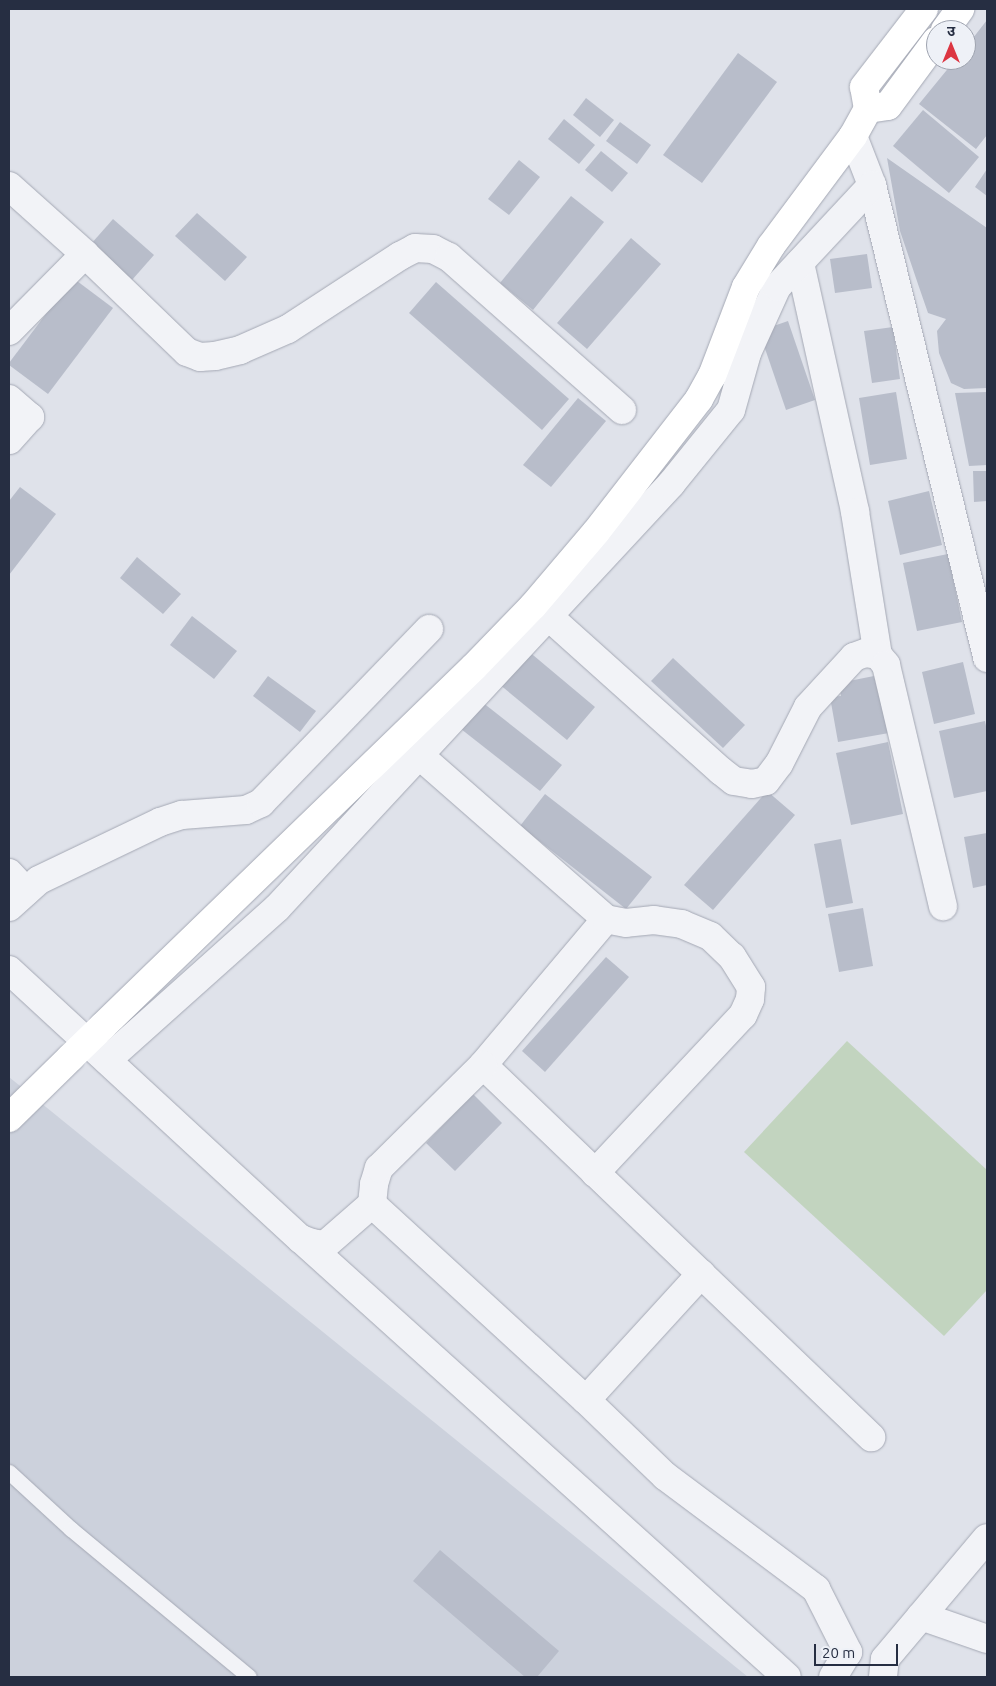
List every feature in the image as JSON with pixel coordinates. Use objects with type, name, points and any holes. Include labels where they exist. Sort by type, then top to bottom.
[{"type":"street","points":[[9,1118],[481,660],[533,606],[596,532],[699,399],[712,376],[751,279],[770,246],[852,136],[868,110],[864,87],[924,9]]},
{"type":"street","points":[[952,20],[960,9]]},
{"type":"street","points":[[868,110],[888,106],[926,55]]},
{"type":"street","points":[[852,136],[872,185],[987,658]]},
{"type":"street","points":[[107,1060],[277,908],[671,484],[731,410],[747,353],[777,287],[872,185]]},
{"type":"street","points":[[9,186],[85,254],[187,352],[200,357],[215,356],[240,350],[288,329],[400,256],[415,248],[434,249],[449,257],[622,410]]},
{"type":"street","points":[[9,332],[85,254]]},
{"type":"street","points":[[800,262],[855,512],[878,655],[886,664],[943,906]]},
{"type":"street","points":[[9,398],[30,417],[9,440]]},
{"type":"street","points":[[557,624],[721,771],[734,781],[752,784],[766,781],[780,764],[808,707],[854,657],[865,654],[878,655]]},
{"type":"street","points":[[15,890],[160,822],[182,815],[246,810],[261,803],[429,629]]},
{"type":"street","points":[[420,756],[606,920],[626,923],[654,920],[682,924],[710,936],[732,957],[750,988],[750,1000],[743,1015],[596,1173]]},
{"type":"street","points":[[301,1239],[324,1245],[372,1204],[374,1184],[379,1168],[483,1065],[606,920]]},
{"type":"street","points":[[9,970],[301,1239],[788,1677]]},
{"type":"street","points":[[483,1065],[871,1437]]},
{"type":"street","points":[[372,1204],[586,1400],[665,1476],[816,1589],[848,1652],[833,1677]]},
{"type":"street","points":[[586,1400],[701,1274]]},
{"type":"street","points":[[883,1677],[885,1659],[987,1538]]},
{"type":"street","points":[[921,1616],[987,1639]]},
{"type":"lane","points":[[9,1472],[71,1529],[249,1677]]},
{"type":"shaded area","points":[[9,1077],[748,1677],[9,1677]]},
{"type":"green space","points":[[847,1041],[987,1170],[987,1290],[944,1336],[744,1152]]},
{"type":"building","points":[[987,20],[987,135],[976,149],[919,104],[947,70],[976,70],[976,34]]},
{"type":"building","points":[[738,53],[777,82],[702,183],[663,155]]},
{"type":"building","points":[[586,98],[614,120],[600,137],[573,115]]},
{"type":"building","points":[[923,110],[979,157],[949,193],[893,146]]},
{"type":"building","points":[[564,119],[595,145],[579,164],[548,139]]},
{"type":"building","points":[[620,122],[651,145],[637,164],[606,141]]},
{"type":"building","points":[[601,151],[628,173],[612,192],[585,170]]},
{"type":"building","points":[[887,158],[987,228],[987,388],[964,389],[951,383],[939,353],[937,331],[946,319],[928,313],[900,231]]},
{"type":"building","points":[[519,160],[540,177],[509,215],[488,199]]},
{"type":"building","points":[[987,169],[987,196],[975,187]]},
{"type":"building","points":[[571,196],[604,222],[533,310],[500,283]]},
{"type":"building","points":[[197,213],[247,257],[225,281],[175,236]]},
{"type":"building","points":[[113,219],[154,255],[132,280],[91,244]]},
{"type":"building","points":[[631,238],[661,264],[587,349],[557,323]]},
{"type":"building","points":[[867,254],[872,288],[835,293],[830,259]]},
{"type":"building","points":[[73,278],[113,308],[48,394],[9,365],[9,363]]},
{"type":"building","points":[[436,282],[569,399],[542,430],[409,313]]},
{"type":"building","points":[[788,321],[815,400],[786,410],[759,331]]},
{"type":"building","points":[[893,327],[900,379],[872,383],[864,331]]},
{"type":"building","points":[[896,392],[907,459],[870,465],[859,398]]},
{"type":"building","points":[[987,392],[987,465],[969,466],[955,393]]},
{"type":"building","points":[[578,398],[606,421],[551,487],[523,465]]},
{"type":"building","points":[[973,471],[987,471],[987,501],[974,502]]},
{"type":"building","points":[[20,487],[56,514],[9,575],[9,501]]},
{"type":"building","points":[[929,491],[942,545],[900,555],[888,501]]},
{"type":"building","points":[[948,554],[962,622],[917,631],[903,563]]},
{"type":"building","points":[[137,557],[181,594],[163,614],[120,578]]},
{"type":"building","points":[[192,616],[237,651],[214,679],[170,645]]},
{"type":"building","points":[[527,650],[595,707],[567,740],[499,684]]},
{"type":"building","points":[[673,658],[745,725],[723,748],[651,681]]},
{"type":"building","points":[[963,662],[975,714],[934,724],[922,672]]},
{"type":"building","points":[[879,675],[889,733],[838,742],[830,697],[841,696],[839,683]]},
{"type":"building","points":[[268,676],[316,711],[300,732],[253,696]]},
{"type":"building","points":[[468,691],[562,765],[540,791],[447,718]]},
{"type":"building","points":[[985,721],[987,731],[987,791],[954,798],[939,731]]},
{"type":"building","points":[[888,742],[903,814],[851,825],[836,753]]},
{"type":"building","points":[[767,791],[795,815],[713,910],[684,885]]},
{"type":"building","points":[[545,794],[652,877],[626,909],[520,826]]},
{"type":"building","points":[[987,833],[987,885],[973,888],[964,837]]},
{"type":"building","points":[[841,839],[853,903],[826,908],[814,844]]},
{"type":"building","points":[[863,908],[873,966],[839,972],[828,914]]},
{"type":"building","points":[[606,957],[629,977],[545,1072],[522,1051]]},
{"type":"building","points":[[473,1094],[502,1123],[455,1171],[426,1143]]},
{"type":"building","points":[[440,1550],[559,1651],[537,1677],[525,1677],[413,1581]]}]
